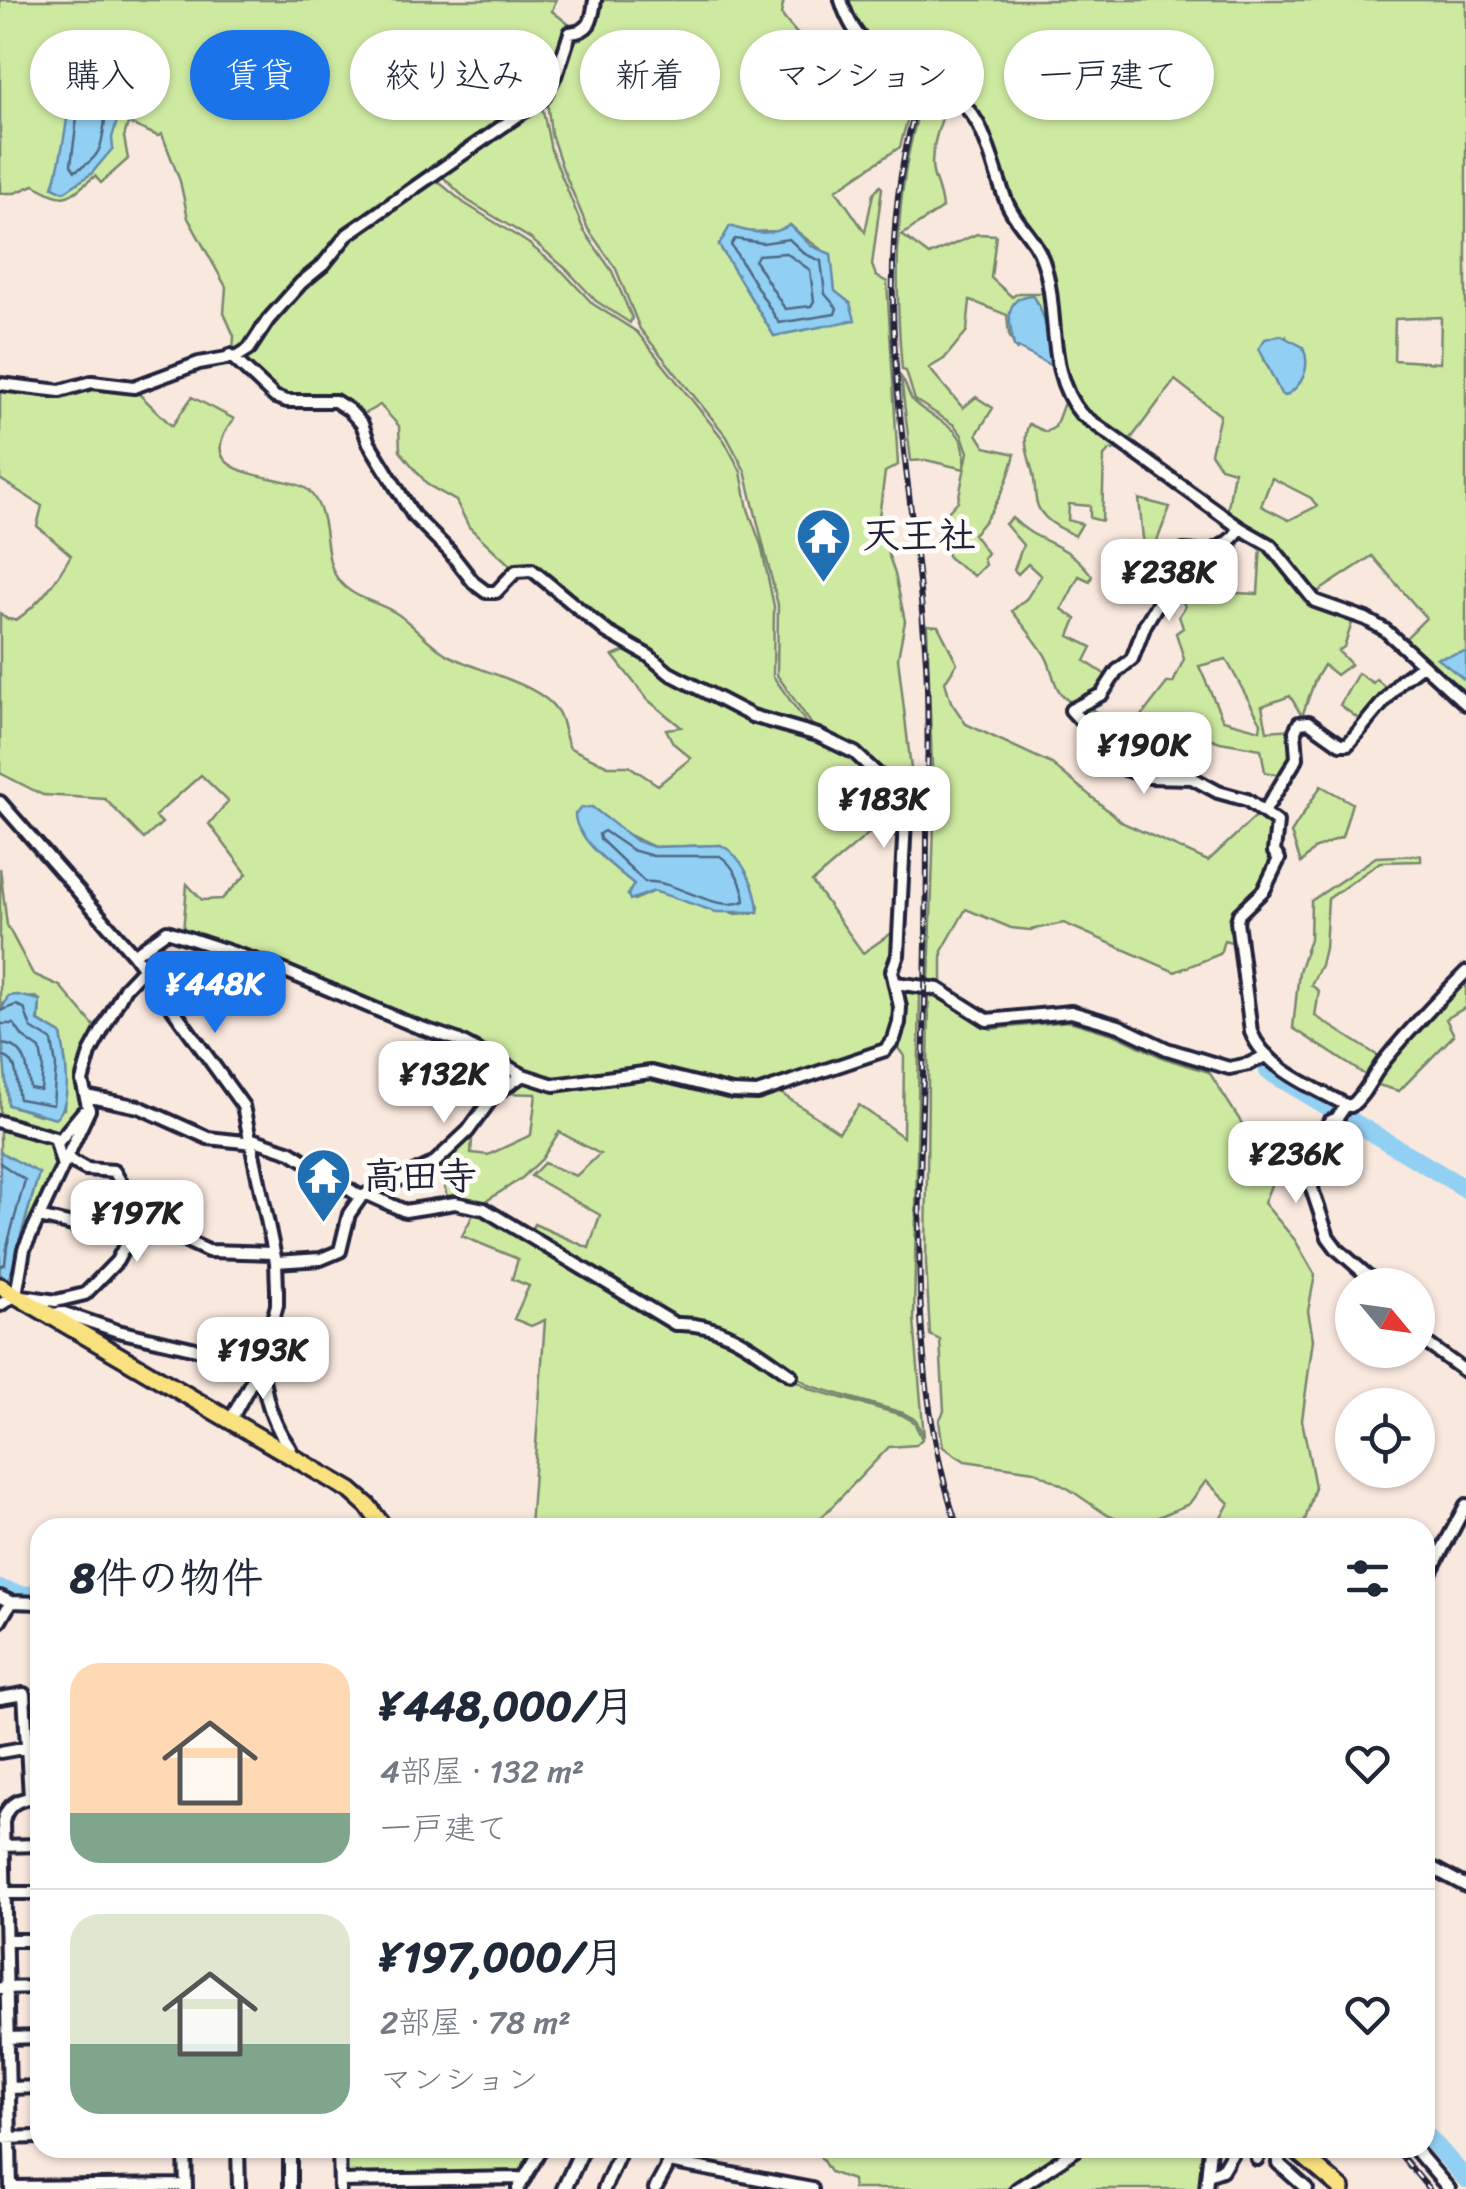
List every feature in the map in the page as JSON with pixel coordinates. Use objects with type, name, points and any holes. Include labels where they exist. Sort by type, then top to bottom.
[{"type":"main road","points":[[0,1286],[350,1490],[377,1518]]},
{"type":"main road","points":[[1306,2158],[1342,2189]]},
{"type":"street","points":[[0,384],[60,391],[92,382],[134,387],[168,373],[238,356],[249,349],[268,320],[300,284],[324,265],[348,234],[543,98],[570,34],[583,31],[591,23],[595,0]]},
{"type":"street","points":[[840,0],[852,28],[870,51],[960,102],[979,126],[1006,202],[1042,256],[1060,374],[1074,406],[1094,425],[1278,552],[1315,602],[1372,622],[1393,636],[1466,704]]},
{"type":"street","points":[[134,955],[166,931],[209,944],[458,1040],[524,1075],[561,1085],[651,1072],[742,1093],[773,1090],[889,1046],[896,1036],[900,1015],[892,970],[898,955],[906,801],[892,784],[854,753],[818,736],[752,716],[669,674],[649,656],[607,632],[532,570],[516,571],[496,592],[484,590],[413,515],[358,419],[336,401],[274,398],[230,355]]},
{"type":"street","points":[[1240,528],[1231,540],[1205,553],[1184,550],[1174,555],[1161,598],[1132,660],[1118,670],[1102,694],[1071,710],[1125,769],[1150,778],[1192,778],[1218,792],[1247,800],[1278,824],[1274,852],[1279,858],[1260,895],[1236,921],[1251,1032],[1267,1055],[1342,1110]]},
{"type":"street","points":[[1264,812],[1296,758],[1295,730],[1301,721],[1340,744],[1348,744],[1391,691],[1422,665]]},
{"type":"street","points":[[0,802],[134,955],[242,1106],[274,1258],[276,1305],[260,1364],[230,1421]]},
{"type":"street","points":[[16,1295],[21,1260],[88,1100],[82,1081],[84,1070],[100,1030],[125,988],[144,968]]},
{"type":"street","points":[[1359,1268],[1328,1236],[1312,1189],[1318,1146],[1329,1122],[1360,1100],[1404,1037],[1466,972]]},
{"type":"street","points":[[896,983],[938,988],[987,1020],[1071,1012],[1119,1026],[1167,1050],[1228,1068],[1267,1055]]},
{"type":"street","points":[[0,1305],[16,1295],[56,1301],[86,1294],[117,1261],[130,1236],[140,1231],[182,1239],[208,1251],[274,1258],[321,1258],[340,1251],[349,1214],[364,1196],[433,1164],[468,1131],[495,1094],[524,1075]]},
{"type":"street","points":[[88,1100],[140,1107],[227,1143],[252,1141],[291,1152],[364,1196],[405,1211],[455,1203],[484,1209],[675,1324],[697,1324],[724,1331],[791,1376]]},
{"type":"street","points":[[58,1142],[88,1100]]},
{"type":"street","points":[[0,1122],[52,1136],[58,1142],[64,1163]]},
{"type":"street","points":[[38,1217],[94,1230],[123,1186],[114,1170],[64,1163]]},
{"type":"street","points":[[49,1314],[64,1313],[118,1331],[260,1364]]},
{"type":"street","points":[[1435,1349],[1466,1372]]},
{"type":"street","points":[[260,1364],[266,1398],[281,1436],[290,1443],[294,1459]]},
{"type":"street","points":[[1435,1563],[1466,1505]]},
{"type":"street","points":[[0,1621],[6,1600]]},
{"type":"street","points":[[0,1698],[24,1694],[30,1766]]},
{"type":"street","points":[[0,1752],[27,1746]]},
{"type":"street","points":[[30,1799],[15,1802],[6,1812],[2,1846],[6,1940],[3,1988],[9,2088],[5,2138],[11,2188],[186,2187],[185,2158]]},
{"type":"street","points":[[2,1846],[30,1846]]},
{"type":"street","points":[[1435,1869],[1466,1886]]},
{"type":"street","points":[[5,1893],[30,1893]]},
{"type":"street","points":[[6,1940],[30,1940]]},
{"type":"street","points":[[3,1988],[30,1987]]},
{"type":"street","points":[[8,2038],[30,2037]]},
{"type":"street","points":[[9,2088],[30,2087]]},
{"type":"street","points":[[238,2158],[239,2189]]},
{"type":"street","points":[[290,2158],[290,2189]]},
{"type":"street","points":[[340,2158],[340,2185],[522,2184],[536,2158]]},
{"type":"street","points":[[561,2189],[575,2158]]},
{"type":"street","points":[[604,2189],[618,2158]]},
{"type":"street","points":[[655,2189],[670,2158]]},
{"type":"street","points":[[1016,2189],[1063,2158]]},
{"type":"street","points":[[1206,2189],[1209,2158]]},
{"type":"street","points":[[1208,2176],[1222,2170],[1230,2158]]},
{"type":"street","points":[[1280,2158],[1278,2163],[1307,2189]]},
{"type":"street","points":[[1423,2158],[1449,2189]]},
{"type":"street","points":[[669,2162],[812,2189]]},
{"type":"green space","points":[[0,0],[556,0],[552,11],[575,29],[560,57],[560,30],[350,30],[350,120],[506,120],[346,232],[247,348],[233,353],[234,336],[224,313],[226,287],[188,218],[180,181],[162,134],[158,136],[128,123],[124,137],[128,159],[101,183],[95,176],[66,196],[34,185],[15,193],[0,193]]},
{"type":"green space","points":[[597,0],[784,0],[781,14],[795,30],[740,30],[740,120],[907,120],[900,147],[836,190],[865,232],[873,194],[882,188],[872,265],[876,276],[887,282],[898,465],[885,472],[878,524],[905,621],[898,658],[911,769],[903,794],[893,782],[817,732],[777,675],[778,605],[745,471],[727,437],[640,329],[616,269],[588,229],[551,134],[549,120],[560,120],[560,68],[571,41],[580,36],[580,120],[720,120],[720,30],[591,30]],"holes":[[[790,225],[823,251],[830,264],[834,291],[850,303],[774,336],[719,245],[745,232],[781,231]]]},
{"type":"green space","points":[[844,0],[1466,0],[1466,691],[1442,677],[1403,641],[1426,618],[1372,556],[1313,595],[1280,550],[1227,514],[1234,471],[1220,467],[1211,453],[1220,415],[1175,380],[1127,444],[1084,412],[1066,383],[1047,261],[1035,234],[1009,201],[978,120],[984,120],[984,30],[859,30]],"holes":[[[1441,317],[1440,363],[1394,360],[1395,319]],[[1286,337],[1287,395],[1283,395],[1264,360]],[[1272,478],[1311,498],[1317,506],[1289,520],[1261,506]]]},
{"type":"green space","points":[[515,120],[545,120],[551,150],[584,231],[612,271],[632,318],[630,323],[596,301],[531,239],[467,200],[443,177],[443,171]]},
{"type":"green space","points":[[942,120],[932,168],[942,208],[902,235],[929,255],[977,234],[996,235],[991,278],[1012,297],[1018,293],[1045,293],[1055,369],[1039,305],[1032,295],[1010,315],[1017,351],[1009,335],[1007,315],[970,300],[967,331],[944,359],[929,368],[963,408],[976,397],[993,408],[977,434],[985,447],[1015,454],[999,497],[973,534],[987,553],[983,558],[985,565],[974,576],[949,558],[937,524],[958,501],[968,452],[954,425],[915,400],[906,371],[902,370],[899,227],[916,121]]},
{"type":"green space","points":[[434,178],[464,203],[528,243],[593,304],[637,332],[724,440],[741,472],[774,606],[773,676],[812,731],[753,714],[679,676],[623,639],[538,570],[514,569],[469,527],[456,501],[428,485],[400,451],[399,426],[380,405],[360,416],[344,401],[288,399],[271,392],[238,358],[350,237]]},
{"type":"green space","points":[[901,377],[913,401],[958,435],[964,469],[926,460],[911,461]]},
{"type":"green space","points":[[93,385],[135,390],[172,426],[192,397],[234,419],[222,440],[222,455],[246,472],[309,491],[322,514],[330,563],[342,584],[396,613],[443,652],[536,692],[558,712],[570,748],[608,766],[629,766],[658,785],[691,758],[673,743],[666,729],[681,727],[648,700],[613,656],[630,649],[648,658],[668,676],[853,755],[903,802],[902,840],[887,832],[881,835],[874,829],[812,882],[863,953],[896,930],[897,1006],[883,1045],[771,1088],[743,1092],[650,1070],[547,1082],[458,1038],[183,933],[187,884],[202,900],[222,899],[247,874],[209,824],[228,801],[201,775],[155,816],[162,823],[144,839],[105,799],[43,795],[0,773],[0,613],[16,620],[25,613],[47,591],[71,555],[37,526],[42,506],[0,479],[0,386],[46,393]],"holes":[[[622,832],[654,847],[721,845],[759,906],[758,912],[736,914],[654,891],[634,900],[628,895],[634,884],[603,858]]]},
{"type":"green space","points":[[1065,400],[1078,417],[1123,450],[1110,450],[1104,456],[1102,521],[1090,518],[1090,506],[1069,504],[1068,520],[1082,524],[1075,536],[1048,520],[1039,508],[1026,445],[1029,424],[1046,432],[1055,427]]},
{"type":"green space","points":[[1139,499],[1170,507],[1155,546],[1172,553],[1167,563],[1145,558]]},
{"type":"green space","points":[[1012,518],[1072,555],[1092,576],[1090,581],[1079,576],[1062,609],[1076,619],[1069,636],[1092,647],[1085,661],[1109,677],[1097,693],[1071,702],[1065,698],[1043,652],[1012,611],[1027,598],[1041,576],[1028,564],[1018,574],[1014,570],[1023,545],[1005,524]]},
{"type":"green space","points":[[1239,539],[1236,593],[1258,594],[1261,545],[1308,601],[1353,620],[1344,647],[1338,651],[1351,664],[1336,675],[1324,665],[1302,716],[1290,696],[1262,706],[1267,731],[1294,729],[1296,750],[1284,776],[1265,772],[1261,749],[1220,742],[1156,718],[1145,743],[1126,767],[1081,717],[1084,705],[1129,732],[1167,683],[1173,683],[1184,659],[1176,633],[1183,628],[1179,616],[1185,607],[1180,594],[1169,588],[1176,560],[1188,553],[1205,557]],"holes":[[[1226,659],[1261,723],[1260,730],[1223,720],[1199,666]]]},
{"type":"green space","points":[[927,625],[938,626],[957,663],[945,682],[951,702],[966,724],[1052,764],[1123,823],[1208,861],[1254,818],[1262,813],[1273,820],[1277,859],[1259,889],[1232,920],[1235,943],[1224,940],[1220,954],[1175,972],[1064,923],[1030,930],[1011,928],[966,909],[942,951],[942,987],[929,983],[934,823]]},
{"type":"green space","points":[[1358,673],[1373,683],[1376,679],[1389,690],[1364,723],[1340,705]]},
{"type":"green space","points":[[1321,786],[1352,803],[1342,837],[1314,849],[1301,863],[1291,833]]},
{"type":"green space","points":[[1421,855],[1421,861],[1380,862],[1328,899],[1325,948],[1311,985],[1319,991],[1315,1016],[1383,1059],[1370,1078],[1293,1028],[1299,971],[1310,939],[1311,901],[1376,857]]},
{"type":"green space","points":[[0,868],[7,925],[33,974],[60,986],[96,1028],[82,1067],[85,1103],[59,1138],[0,1119],[0,1014],[9,1105],[39,1115],[64,1109],[66,1065],[61,1034],[39,1021],[40,1000],[17,995],[3,1003],[0,1011]]},
{"type":"green space","points":[[1466,975],[1466,1007],[1446,1019],[1454,1035],[1399,1091],[1371,1083],[1382,1066]]},
{"type":"green space","points":[[902,989],[920,990],[914,1320],[924,1437],[916,1420],[903,1413],[811,1386],[741,1339],[678,1323],[531,1231],[534,1224],[589,1248],[600,1215],[531,1176],[544,1163],[576,1176],[600,1154],[559,1132],[542,1159],[522,1178],[480,1205],[448,1202],[439,1162],[473,1127],[471,1153],[488,1155],[531,1135],[536,1094],[499,1093],[522,1078],[561,1089],[651,1076],[758,1096],[779,1092],[839,1132],[859,1105],[903,1137],[904,1056],[895,1044],[903,1015]]},
{"type":"green space","points":[[929,991],[991,1029],[1069,1021],[1209,1072],[1275,1175],[1264,1203],[1295,1240],[1315,1275],[1308,1311],[1313,1339],[1302,1420],[1315,1487],[1306,1518],[1221,1518],[1229,1503],[1206,1481],[1189,1504],[1156,1518],[1114,1518],[1034,1471],[965,1461],[943,1447],[939,1421],[944,1411],[940,1340],[930,1335],[926,1263]]},
{"type":"green space","points":[[0,1124],[51,1138],[60,1166],[45,1191],[20,1252],[17,1250],[39,1173],[0,1152]]},
{"type":"green space","points":[[476,1209],[674,1327],[714,1329],[810,1389],[902,1415],[914,1422],[922,1439],[916,1445],[889,1447],[821,1518],[531,1518],[545,1320],[531,1326],[514,1319],[529,1286],[512,1279],[518,1259],[462,1236]]},
{"type":"green space","points":[[343,2158],[531,2158],[522,2173],[349,2177],[343,2173]]},
{"type":"green space","points":[[821,2158],[1203,2158],[1203,2189],[853,2189],[852,2180],[830,2172]]},
{"type":"water","points":[[67,120],[117,120],[113,148],[91,174],[64,192],[53,187]]},
{"type":"water","points":[[790,225],[811,246],[831,254],[835,291],[850,303],[855,320],[774,336],[719,245],[730,226],[760,233]]},
{"type":"water","points":[[1033,295],[1044,320],[1052,366],[1014,346],[1012,306],[1016,300]]},
{"type":"water","points":[[1280,335],[1303,347],[1306,361],[1301,381],[1285,396],[1259,348],[1265,339]]},
{"type":"water","points":[[1466,652],[1466,681],[1437,658]]},
{"type":"water","points":[[592,807],[636,841],[654,847],[721,845],[729,850],[747,874],[758,912],[716,912],[654,891],[630,900],[628,895],[634,884],[581,833],[575,814],[581,808]]},
{"type":"water","points":[[8,996],[40,1000],[38,1021],[61,1034],[67,1090],[56,1118],[8,1105],[0,1014]]},
{"type":"water","points":[[0,1152],[39,1173],[17,1249],[20,1252],[8,1279],[0,1274]]},
{"type":"waterway","points":[[1268,1071],[1466,1189]]},
{"type":"waterway","points":[[0,1589],[30,1595]]},
{"type":"waterway","points":[[1435,2144],[1466,2179]]},
{"type":"railway","points":[[914,120],[903,161],[894,232],[893,303],[896,375],[927,682],[919,1213],[921,1320],[932,1425],[955,1518]]},
{"type":"railway","points":[[1403,2158],[1429,2189]]},
{"type":"place","name":"天王社","points":[[823,584]]},
{"type":"place","name":"高田寺","points":[[324,1225]]}]
